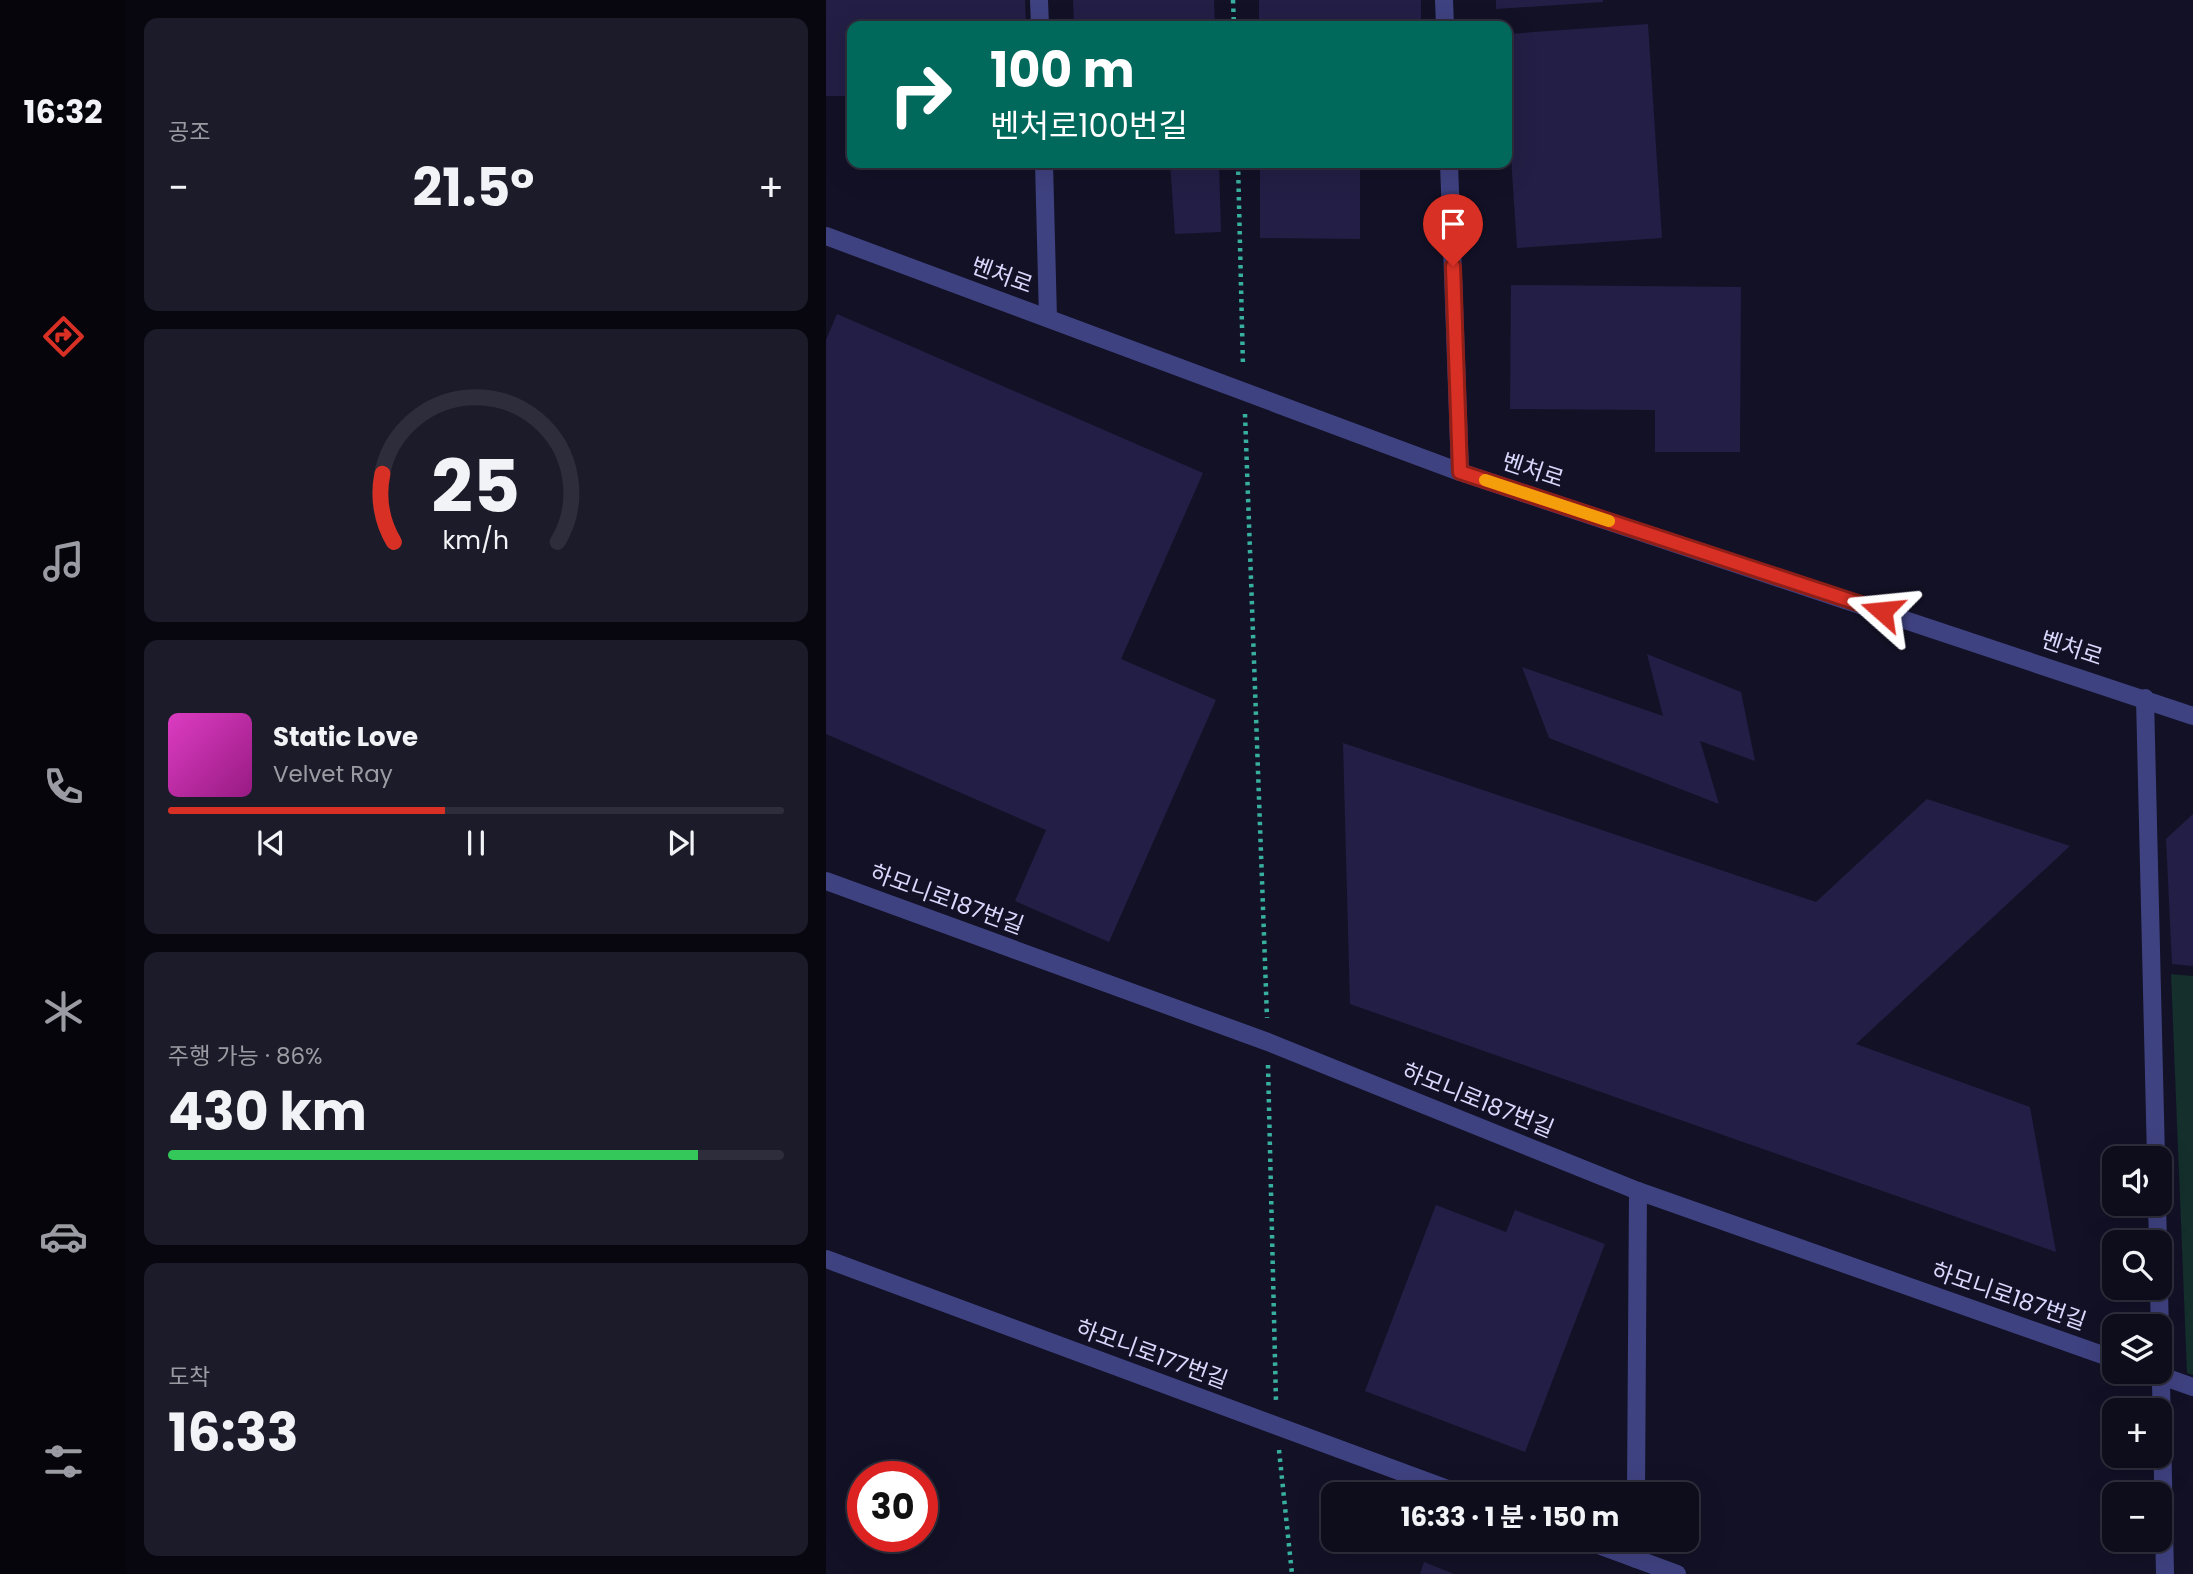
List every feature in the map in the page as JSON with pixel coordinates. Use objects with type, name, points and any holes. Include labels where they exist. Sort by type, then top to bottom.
[{"type":"street","points":[[1039,0],[1040,21]]},
{"type":"street","points":[[1444,0],[1444,21]]},
{"type":"street","points":[[1044,168],[1048,318]]},
{"type":"street","points":[[1449,168],[1460,472]]},
{"type":"street","name":"벤처로","points":[[826,236],[1460,472],[2193,716]]},
{"type":"street","points":[[2145,698],[2156,1146]]},
{"type":"street","name":"하모니로187번길","points":[[826,881],[1268,1042],[1638,1191],[2102,1355]]},
{"type":"street","points":[[1636,1482],[1638,1191]]},
{"type":"street","name":"하모니로177번길","points":[[826,1259],[1428,1482]]},
{"type":"street","points":[[2172,1380],[2193,1387]]},
{"type":"street","points":[[2156,1384],[2165,1574]]},
{"type":"street","points":[[1617,1552],[1677,1574]]},
{"type":"street","points":[[1636,1552],[1636,1559]]},
{"type":"path","points":[[1233,0],[1234,21]]},
{"type":"path","points":[[1238,168],[1268,1042],[1276,1426],[1293,1574]]},
{"type":"green space","points":[[2171,974],[2193,976],[2193,1375],[2187,1373]]},
{"type":"building","points":[[826,0],[1025,0],[1026,21],[847,21],[847,96],[826,96]]},
{"type":"building","points":[[1073,0],[1214,0],[1215,21],[1074,21]]},
{"type":"building","points":[[1259,0],[1421,0],[1421,21],[1259,21]]},
{"type":"building","points":[[1496,0],[1603,0],[1603,2],[1496,9]]},
{"type":"building","points":[[1648,24],[1662,238],[1517,248],[1512,168],[1512,34]]},
{"type":"building","points":[[1170,168],[1219,168],[1221,232],[1175,234]]},
{"type":"building","points":[[1260,168],[1360,168],[1360,239],[1260,238]]},
{"type":"building","points":[[1511,285],[1741,287],[1740,452],[1655,452],[1655,410],[1510,409]]},
{"type":"building","points":[[837,314],[1203,473],[1121,659],[1216,700],[1109,942],[1015,901],[1046,830],[826,734],[826,340]]},
{"type":"building","points":[[1647,654],[1741,692],[1755,761],[1700,741],[1719,804],[1549,738],[1522,667],[1663,716]]},
{"type":"building","points":[[1343,743],[1816,902],[1927,799],[2070,846],[1856,1044],[2030,1107],[2056,1252],[1350,1004]]},
{"type":"building","points":[[2193,814],[2193,966],[2172,964],[2166,839]]},
{"type":"building","points":[[1436,1205],[1506,1232],[1515,1210],[1605,1244],[1525,1452],[1365,1391]]},
{"type":"building","points":[[1424,1562],[1454,1574],[1420,1574]]},
{"type":"slow traffic","points":[[1485,480],[1609,521]]},
{"type":"route","points":[[1453,266],[1460,472],[1882,611]]}]
